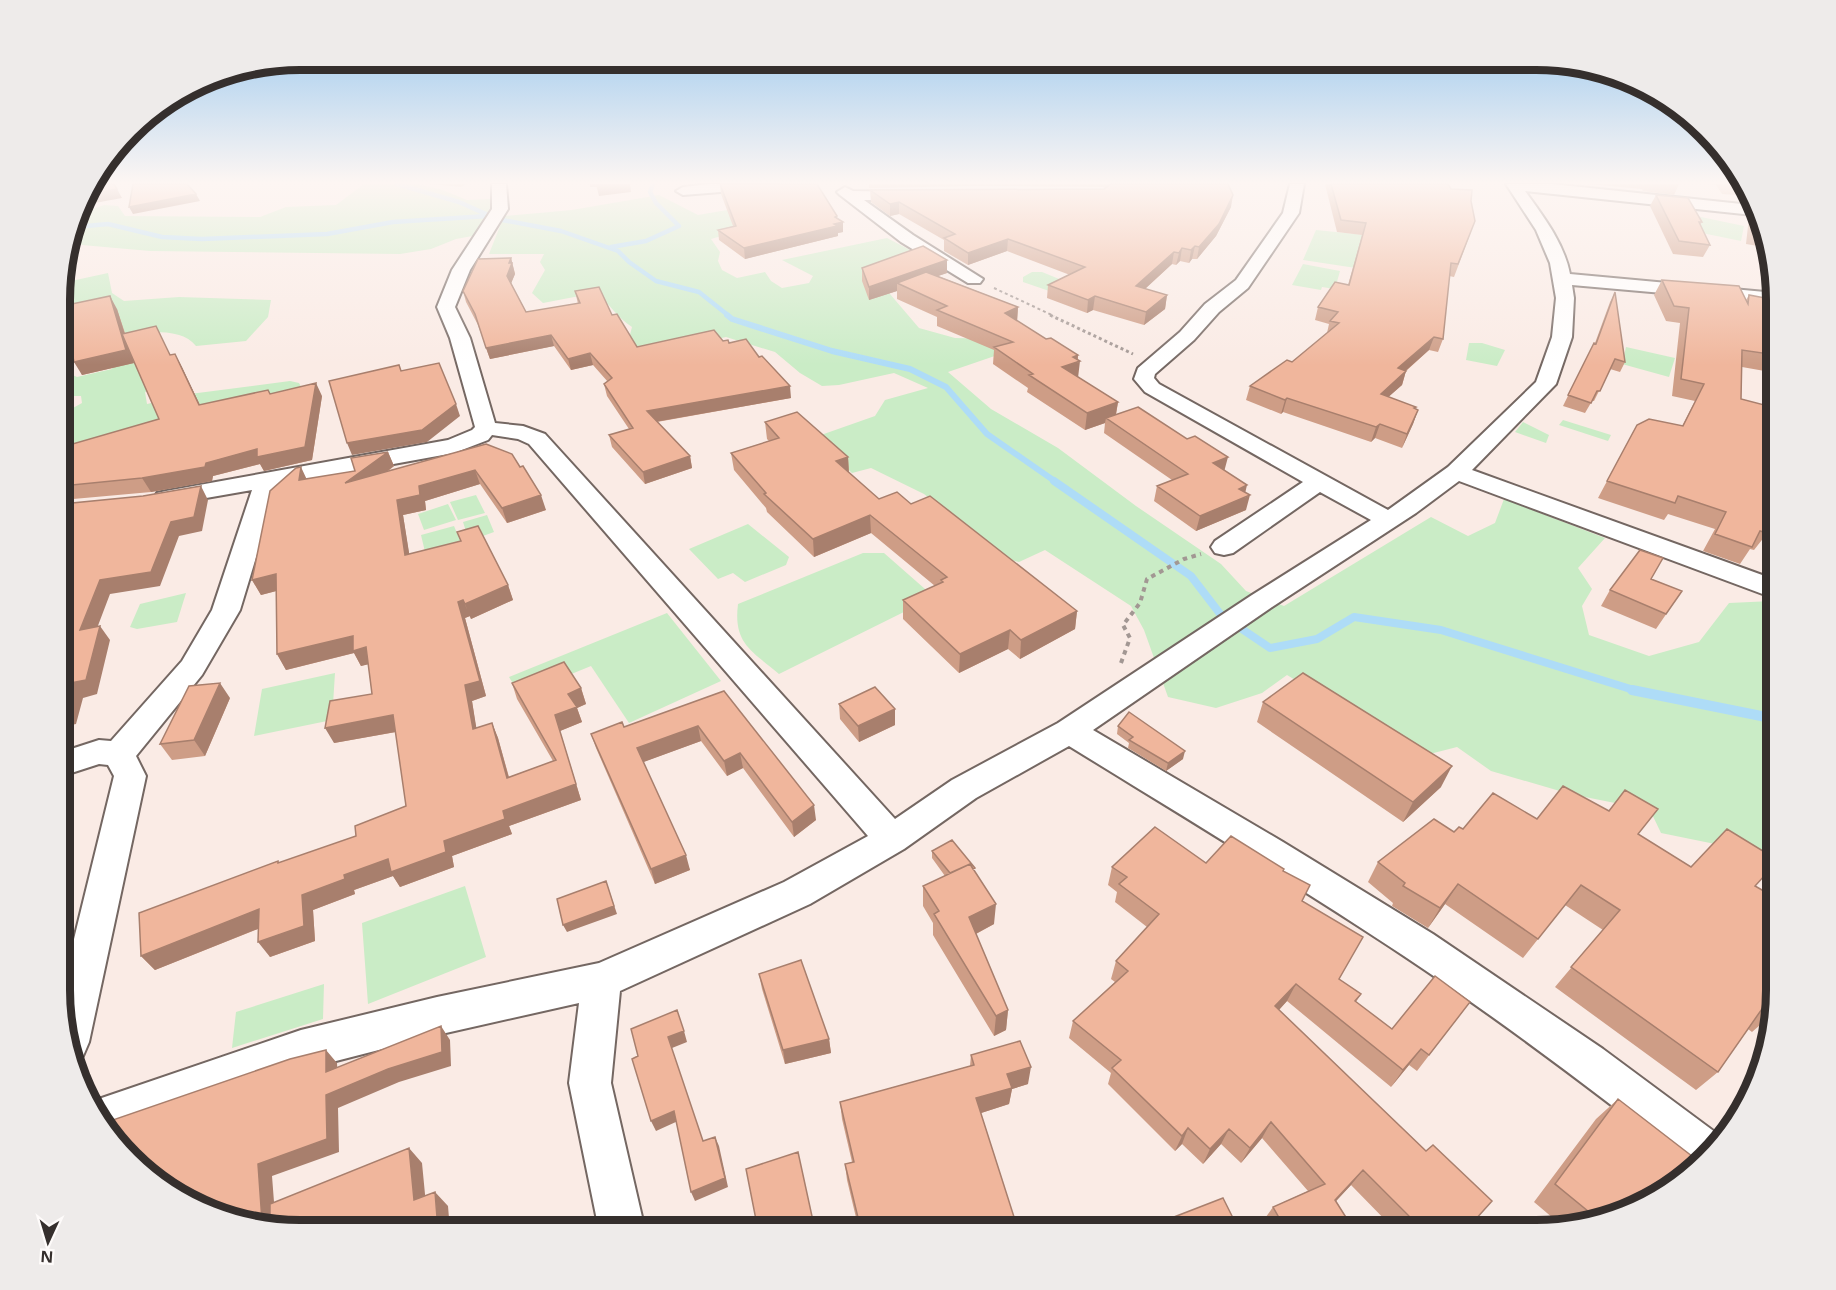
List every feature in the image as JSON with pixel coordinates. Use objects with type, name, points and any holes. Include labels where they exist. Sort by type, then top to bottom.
[{"type":"street","points":[[477,244],[461,270],[446,307],[460,338],[486,428]]},
{"type":"street","points":[[916,244],[935,258],[974,279]]},
{"type":"street","points":[[1270,244],[1242,284],[1212,308],[1156,364],[1145,372],[1144,379],[1152,388],[1388,520]]},
{"type":"street","points":[[108,1116],[301,1050],[437,1016],[602,980],[797,893],[892,839],[964,789],[1069,731],[1192,647],[1388,520],[1456,472],[1546,384],[1562,337],[1565,298],[1559,263],[1550,244]]},
{"type":"street","points":[[1562,279],[1766,297]]},
{"type":"street","points":[[140,502],[454,447],[480,435],[486,428]]},
{"type":"street","points":[[486,428],[523,433],[537,439],[892,839]]},
{"type":"street","points":[[1456,472],[1766,586]]},
{"type":"street","points":[[119,754],[192,668],[226,610],[267,481]]},
{"type":"street","points":[[1224,547],[1320,481]]},
{"type":"street","points":[[1069,731],[1298,869],[1466,977],[1634,1095],[1702,1148]]},
{"type":"street","points":[[70,761],[99,752],[119,754]]},
{"type":"street","points":[[73,1025],[130,776],[119,754]]},
{"type":"street","points":[[602,980],[595,1022],[590,1083],[620,1220]]},
{"type":"path","points":[[974,279],[1156,364]]},
{"type":"path","points":[[1113,701],[1119,668],[1130,639],[1123,625],[1140,603],[1147,579],[1184,559]]},
{"type":"green space","points":[[443,244],[431,249],[400,254],[150,251],[82,245]]},
{"type":"green space","points":[[493,244],[715,244],[720,252],[718,261],[722,270],[737,278],[765,272],[771,281],[782,288],[809,283],[813,276],[782,260],[857,244],[899,244],[910,250],[910,259],[868,274],[890,294],[919,328],[955,338],[1000,339],[1020,331],[1038,333],[1027,345],[948,372],[991,409],[1058,448],[1136,506],[1221,564],[1246,591],[1284,606],[1431,517],[1468,536],[1495,523],[1504,499],[1605,538],[1578,568],[1592,589],[1582,606],[1589,635],[1649,656],[1699,642],[1729,603],[1766,601],[1766,863],[1715,844],[1661,833],[1650,810],[1570,794],[1491,771],[1457,747],[1422,756],[1287,675],[1262,693],[1216,708],[1168,697],[1144,630],[1131,606],[1045,550],[1019,562],[1007,559],[924,494],[871,468],[852,473],[816,439],[821,435],[875,416],[885,400],[928,388],[894,373],[839,385],[822,386],[800,373],[775,352],[726,337],[694,344],[626,350],[632,327],[595,293],[543,303],[532,293],[545,270],[540,262],[544,254],[489,254]]},
{"type":"green space","points":[[1310,244],[1413,244],[1402,275],[1303,260]]},
{"type":"green space","points":[[1303,264],[1340,271],[1335,289],[1322,287],[1321,290],[1292,285]]},
{"type":"green space","points":[[1032,272],[1042,272],[1069,283],[1055,293],[1023,282],[1023,277]]},
{"type":"green space","points":[[108,273],[112,293],[124,301],[179,297],[271,300],[268,317],[246,341],[196,346],[189,340],[171,333],[118,334],[114,303],[70,311],[71,281]]},
{"type":"green space","points":[[1469,343],[1482,343],[1505,350],[1497,366],[1466,360]]},
{"type":"green space","points":[[136,346],[155,389],[145,392],[147,404],[190,394],[290,381],[299,383],[305,394],[70,456],[70,410],[82,403],[81,396],[70,396],[70,374],[77,377],[112,369],[111,359]]},
{"type":"green space","points":[[1626,347],[1675,358],[1669,377],[1622,364]]},
{"type":"green space","points":[[1563,420],[1611,435],[1608,441],[1559,425]]},
{"type":"green space","points":[[1523,422],[1549,435],[1546,443],[1515,432]]},
{"type":"green space","points":[[476,495],[485,513],[458,520],[450,502]]},
{"type":"green space","points":[[448,504],[456,520],[424,530],[418,514]]},
{"type":"green space","points":[[487,515],[494,532],[469,541],[463,522]]},
{"type":"green space","points":[[748,524],[789,557],[786,565],[745,582],[733,573],[718,579],[689,549]]},
{"type":"green space","points":[[454,526],[462,545],[426,556],[421,535]]},
{"type":"green space","points":[[863,553],[884,553],[925,589],[922,603],[779,674],[746,645],[738,629],[738,604]]},
{"type":"green space","points":[[186,593],[177,622],[137,629],[130,627],[140,604]]},
{"type":"green space","points":[[667,613],[721,681],[629,723],[591,666],[520,695],[509,677]]},
{"type":"green space","points":[[335,673],[332,720],[254,736],[262,689]]},
{"type":"green space","points":[[465,886],[486,957],[368,1004],[362,923]]},
{"type":"green space","points":[[324,984],[323,1019],[232,1048],[236,1012]]},
{"type":"building","points":[[739,244],[760,244],[744,248]]},
{"type":"building","points":[[954,244],[993,244],[968,253]]},
{"type":"building","points":[[1022,244],[1201,244],[1191,250],[1182,248],[1179,253],[1174,252],[1136,286],[1167,295],[1146,312],[1095,296],[1088,300],[1048,285],[1085,267]]},
{"type":"building","points":[[1360,244],[1466,244],[1458,264],[1451,263],[1443,339],[1434,337],[1398,368],[1406,371],[1381,394],[1416,407],[1414,408],[1418,410],[1407,434],[1380,424],[1376,427],[1287,398],[1285,400],[1250,386],[1287,360],[1292,362],[1339,323],[1330,321],[1338,312],[1318,307],[1335,282],[1349,285]]},
{"type":"building","points":[[923,246],[947,260],[869,287],[862,268]]},
{"type":"building","points":[[511,258],[509,263],[512,263],[507,276],[526,312],[580,303],[575,291],[599,287],[612,315],[617,314],[637,347],[714,330],[723,341],[728,340],[729,343],[746,339],[759,357],[762,356],[790,386],[647,411],[690,456],[643,472],[609,435],[633,428],[604,384],[612,378],[590,353],[568,359],[551,335],[486,348],[475,314],[463,291],[478,259]]},
{"type":"building","points":[[926,272],[1018,307],[1005,313],[1046,339],[1051,338],[1078,355],[1073,357],[1080,361],[1062,367],[1118,402],[1087,413],[1029,375],[1033,374],[994,347],[1013,342],[937,310],[947,306],[897,283]]},
{"type":"building","points":[[1662,280],[1739,286],[1748,304],[1749,295],[1766,298],[1766,354],[1742,350],[1741,399],[1766,405],[1766,533],[1760,531],[1752,547],[1715,534],[1726,512],[1678,496],[1675,503],[1607,481],[1637,425],[1649,419],[1683,426],[1704,384],[1681,379],[1689,308],[1674,306]]},
{"type":"building","points":[[1615,292],[1625,362],[1615,359],[1600,391],[1597,391],[1591,403],[1568,395],[1594,343],[1596,344]]},
{"type":"building","points":[[110,296],[126,350],[74,362],[70,344],[70,304]]},
{"type":"building","points":[[156,326],[170,355],[175,354],[199,405],[268,390],[270,394],[316,383],[305,447],[257,457],[257,449],[206,463],[205,467],[142,478],[70,485],[70,445],[159,419],[122,334]]},
{"type":"building","points":[[439,363],[456,404],[422,430],[347,443],[329,381],[399,365],[401,371]]},
{"type":"building","points":[[1138,407],[1187,439],[1195,436],[1228,457],[1213,463],[1247,485],[1239,489],[1250,495],[1200,516],[1157,486],[1188,474],[1106,418]]},
{"type":"building","points":[[797,412],[848,457],[836,461],[879,499],[897,492],[911,504],[930,496],[1077,611],[1021,640],[1010,630],[960,654],[903,600],[943,582],[941,580],[947,577],[870,515],[813,539],[764,494],[766,493],[731,453],[779,438],[765,422]]},
{"type":"building","points":[[486,444],[512,454],[520,467],[523,466],[541,495],[502,508],[475,470],[419,486],[420,495],[397,500],[405,555],[461,541],[457,532],[478,526],[508,585],[465,604],[463,600],[458,602],[480,681],[465,685],[473,729],[492,723],[507,778],[556,760],[512,683],[564,662],[581,688],[568,694],[577,707],[555,715],[576,784],[503,811],[505,819],[444,841],[446,852],[391,872],[388,859],[344,875],[345,879],[302,895],[304,926],[258,942],[259,909],[141,956],[139,913],[278,861],[278,863],[356,836],[355,826],[406,806],[393,715],[325,728],[330,701],[372,694],[366,647],[353,651],[353,636],[277,654],[276,574],[252,580],[270,491],[296,468],[301,467],[299,480],[355,471],[351,458],[388,452],[345,483]]},
{"type":"building","points":[[201,486],[194,517],[171,522],[151,572],[100,580],[80,630],[100,626],[86,680],[71,683],[70,687],[70,503],[143,496]]},
{"type":"building","points":[[1640,550],[1663,558],[1651,579],[1682,591],[1666,614],[1610,590]]},
{"type":"building","points":[[1303,673],[1452,766],[1413,802],[1263,702]]},
{"type":"building","points":[[220,683],[194,740],[160,744],[189,686]]},
{"type":"building","points":[[875,687],[895,709],[858,726],[839,704]]},
{"type":"building","points":[[724,691],[814,805],[792,822],[740,753],[724,761],[698,726],[637,748],[686,855],[651,869],[591,734],[622,722],[624,727]]},
{"type":"building","points":[[1129,712],[1185,751],[1168,763],[1129,740],[1133,737],[1118,726]]},
{"type":"building","points":[[1563,786],[1609,811],[1625,790],[1658,809],[1638,834],[1691,867],[1727,829],[1766,853],[1766,874],[1755,886],[1766,892],[1765,1007],[1718,1072],[1571,967],[1620,910],[1581,885],[1538,939],[1458,884],[1440,908],[1403,886],[1405,883],[1378,862],[1434,819],[1454,832],[1459,827],[1463,829],[1493,793],[1537,819]]},
{"type":"building","points":[[1155,827],[1206,863],[1231,836],[1284,869],[1283,871],[1310,885],[1302,901],[1363,937],[1339,979],[1361,994],[1355,1001],[1392,1029],[1435,976],[1470,1002],[1429,1055],[1421,1049],[1403,1070],[1296,984],[1275,1006],[1426,1151],[1433,1145],[1492,1201],[1475,1220],[1408,1220],[1411,1218],[1363,1170],[1335,1200],[1348,1220],[1280,1220],[1273,1207],[1325,1184],[1271,1122],[1250,1148],[1229,1129],[1210,1149],[1188,1128],[1182,1136],[1112,1068],[1121,1060],[1073,1021],[1128,971],[1116,961],[1159,914],[1119,884],[1127,877],[1112,867]]},
{"type":"building","points":[[952,840],[975,868],[973,869],[970,864],[950,873],[932,851]]},
{"type":"building","points":[[970,864],[996,904],[969,917],[1008,1010],[996,1016],[934,914],[939,911],[923,886]]},
{"type":"building","points":[[606,881],[614,906],[563,925],[557,899]]},
{"type":"building","points":[[801,960],[829,1039],[783,1050],[759,974]]},
{"type":"building","points":[[677,1010],[684,1031],[668,1037],[703,1141],[715,1137],[725,1178],[691,1192],[674,1111],[651,1121],[632,1059],[638,1056],[631,1029]]},
{"type":"building","points":[[441,1026],[442,1052],[388,1069],[326,1095],[327,1139],[258,1164],[262,1216],[226,1207],[185,1189],[160,1172],[138,1152],[111,1120],[290,1059],[326,1050],[326,1072]]},
{"type":"building","points":[[1020,1041],[1031,1067],[1007,1074],[1012,1088],[976,1098],[1015,1220],[859,1220],[845,1164],[854,1162],[840,1102],[974,1065],[971,1055]]},
{"type":"building","points":[[1618,1099],[1693,1157],[1676,1172],[1651,1189],[1624,1202],[1590,1213],[1555,1184]]},
{"type":"building","points":[[409,1148],[414,1200],[435,1192],[437,1220],[270,1218],[270,1204]]},
{"type":"building","points":[[798,1152],[813,1220],[756,1220],[746,1169]]},
{"type":"building","points":[[1223,1198],[1234,1220],[1175,1220],[1174,1217]]},
{"type":"waterway","points":[[599,244],[618,251],[629,262],[656,281],[699,292],[729,316]]},
{"type":"waterway","points":[[611,247],[627,244]]},
{"type":"waterway","points":[[727,315],[732,319],[832,351],[910,369],[946,387],[987,434],[1056,482]]},
{"type":"waterway","points":[[1054,481],[1191,576],[1221,615],[1270,648],[1317,639],[1354,617],[1441,630],[1637,691]]},
{"type":"waterway","points":[[1632,690],[1766,717]]}]
